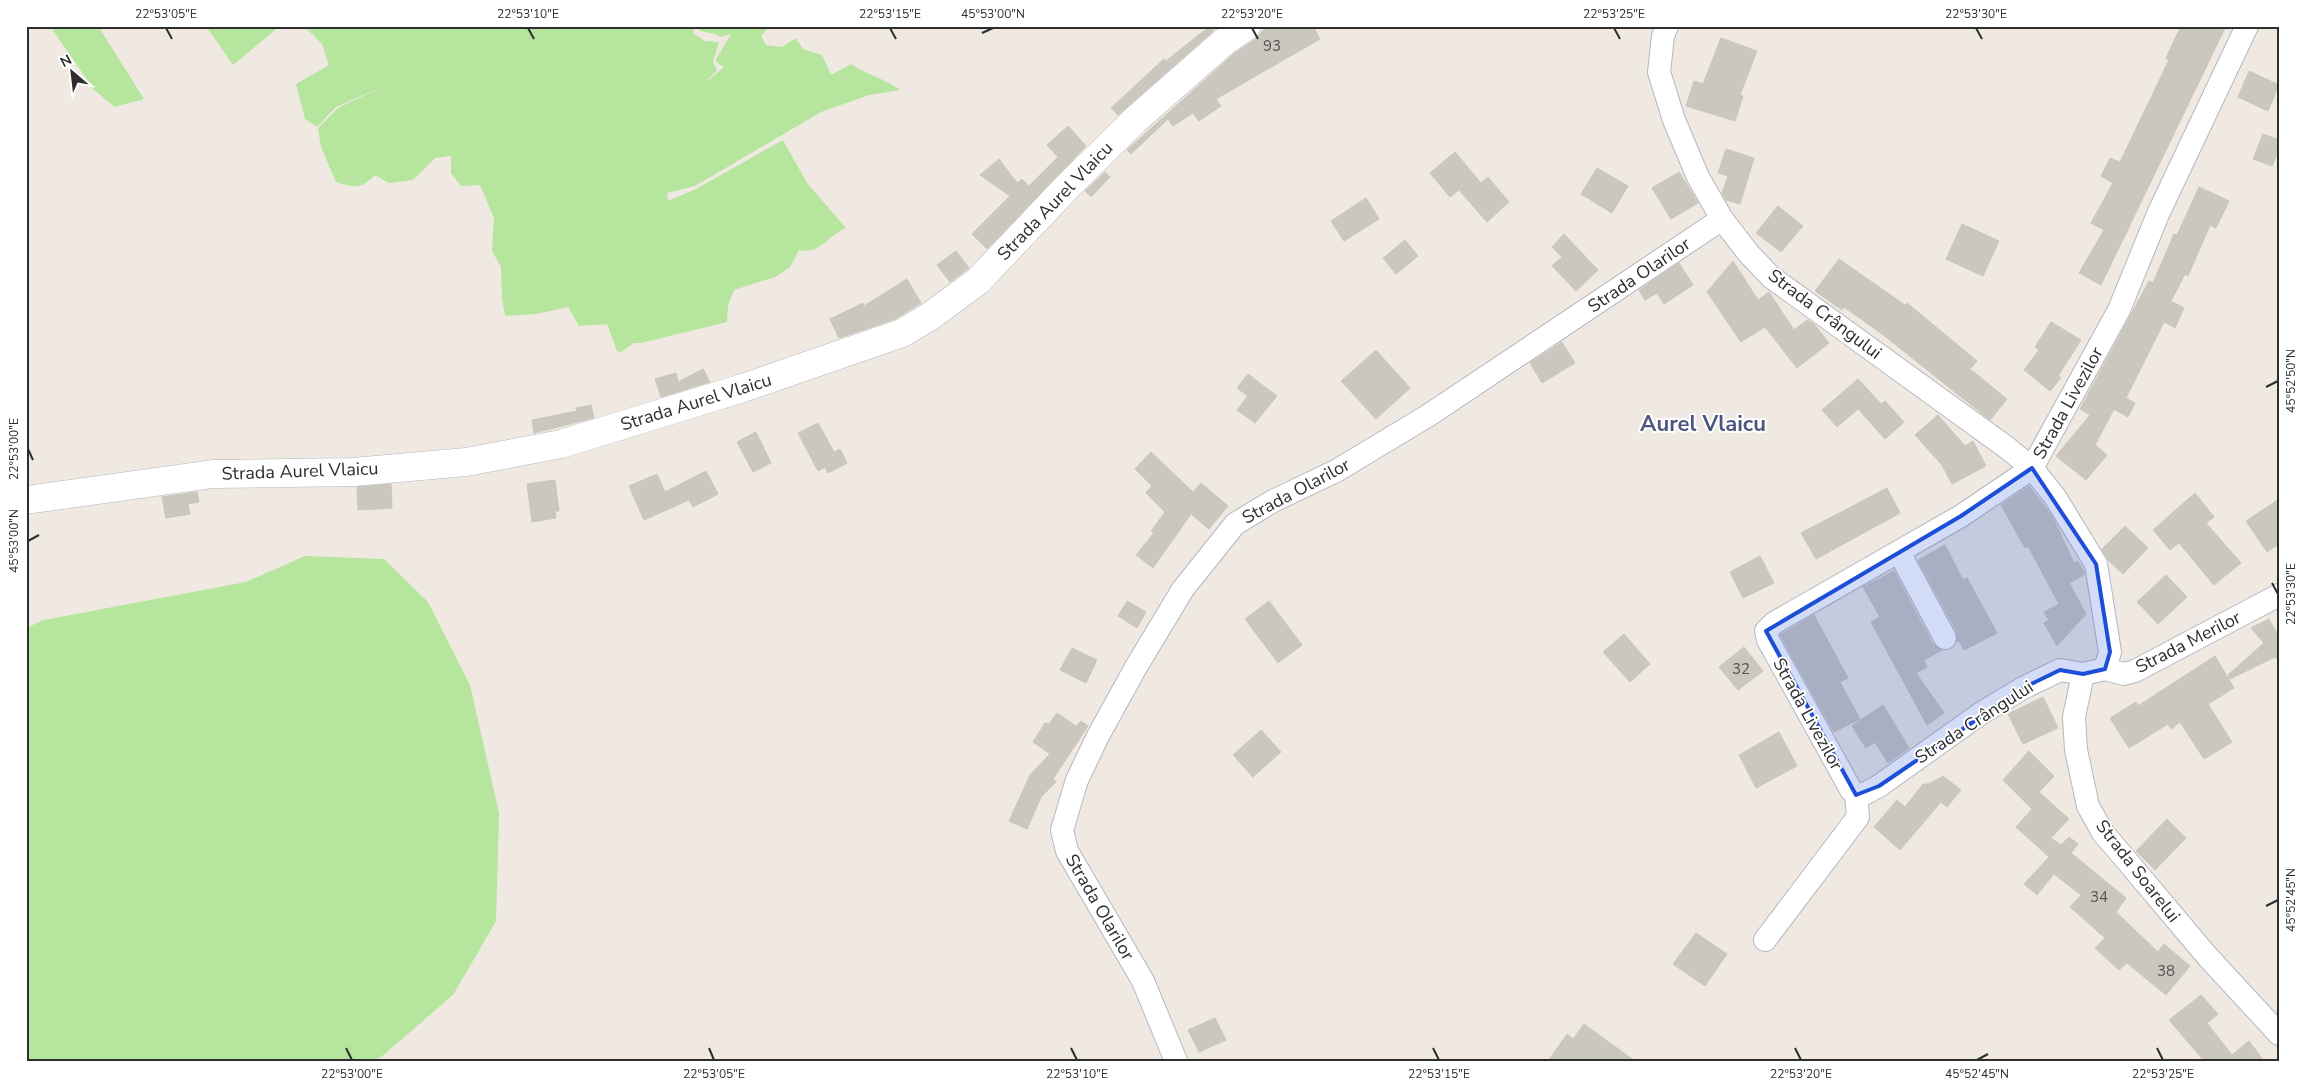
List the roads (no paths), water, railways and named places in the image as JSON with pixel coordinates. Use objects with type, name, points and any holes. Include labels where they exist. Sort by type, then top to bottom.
[{"type":"street","name":"Strada Aurel Vlaicu","points":[[26,500],[213,474],[354,472],[466,462],[551,445],[743,388],[902,333],[929,317],[978,281],[1067,187],[1135,120],[1218,47],[1248,26]]},
{"type":"street","name":"Strada Crângului","points":[[1666,26],[1659,72],[1665,97],[1698,177],[1722,219],[1771,277],[2006,447],[2032,468]]},
{"type":"street","name":"Strada Livezilor","points":[[1853,792],[1768,640],[1766,631],[1774,623],[1961,516],[2032,468],[2119,310],[2158,214],[2247,26]]},
{"type":"street","name":"Strada Olarilor","points":[[1176,1061],[1143,981],[1067,851],[1062,830],[1077,780],[1103,727],[1183,589],[1215,546],[1235,524],[1249,514],[1336,470],[1429,415],[1722,219]]},
{"type":"street","name":"Strada Merilor","points":[[2032,468],[2060,505],[2096,564],[2110,652],[2094,671]]},
{"type":"street","points":[[1899,552],[1945,638]]},
{"type":"street","name":"Strada Merilor","points":[[2094,671],[2124,674],[2135,671],[2279,595]]},
{"type":"street","name":"Strada Crângului","points":[[1853,792],[1862,795],[1879,786],[1980,714],[2023,688],[2060,670],[2094,671]]},
{"type":"street","name":"Strada Soarelui","points":[[2094,671],[2074,717],[2076,750],[2088,806],[2104,832],[2122,855],[2206,956],[2279,1034]]},
{"type":"street","points":[[1765,940],[1858,817],[1853,792]]},
{"type":"district","name":"Aurel Vlaicu","points":[[1703,424]]}]
